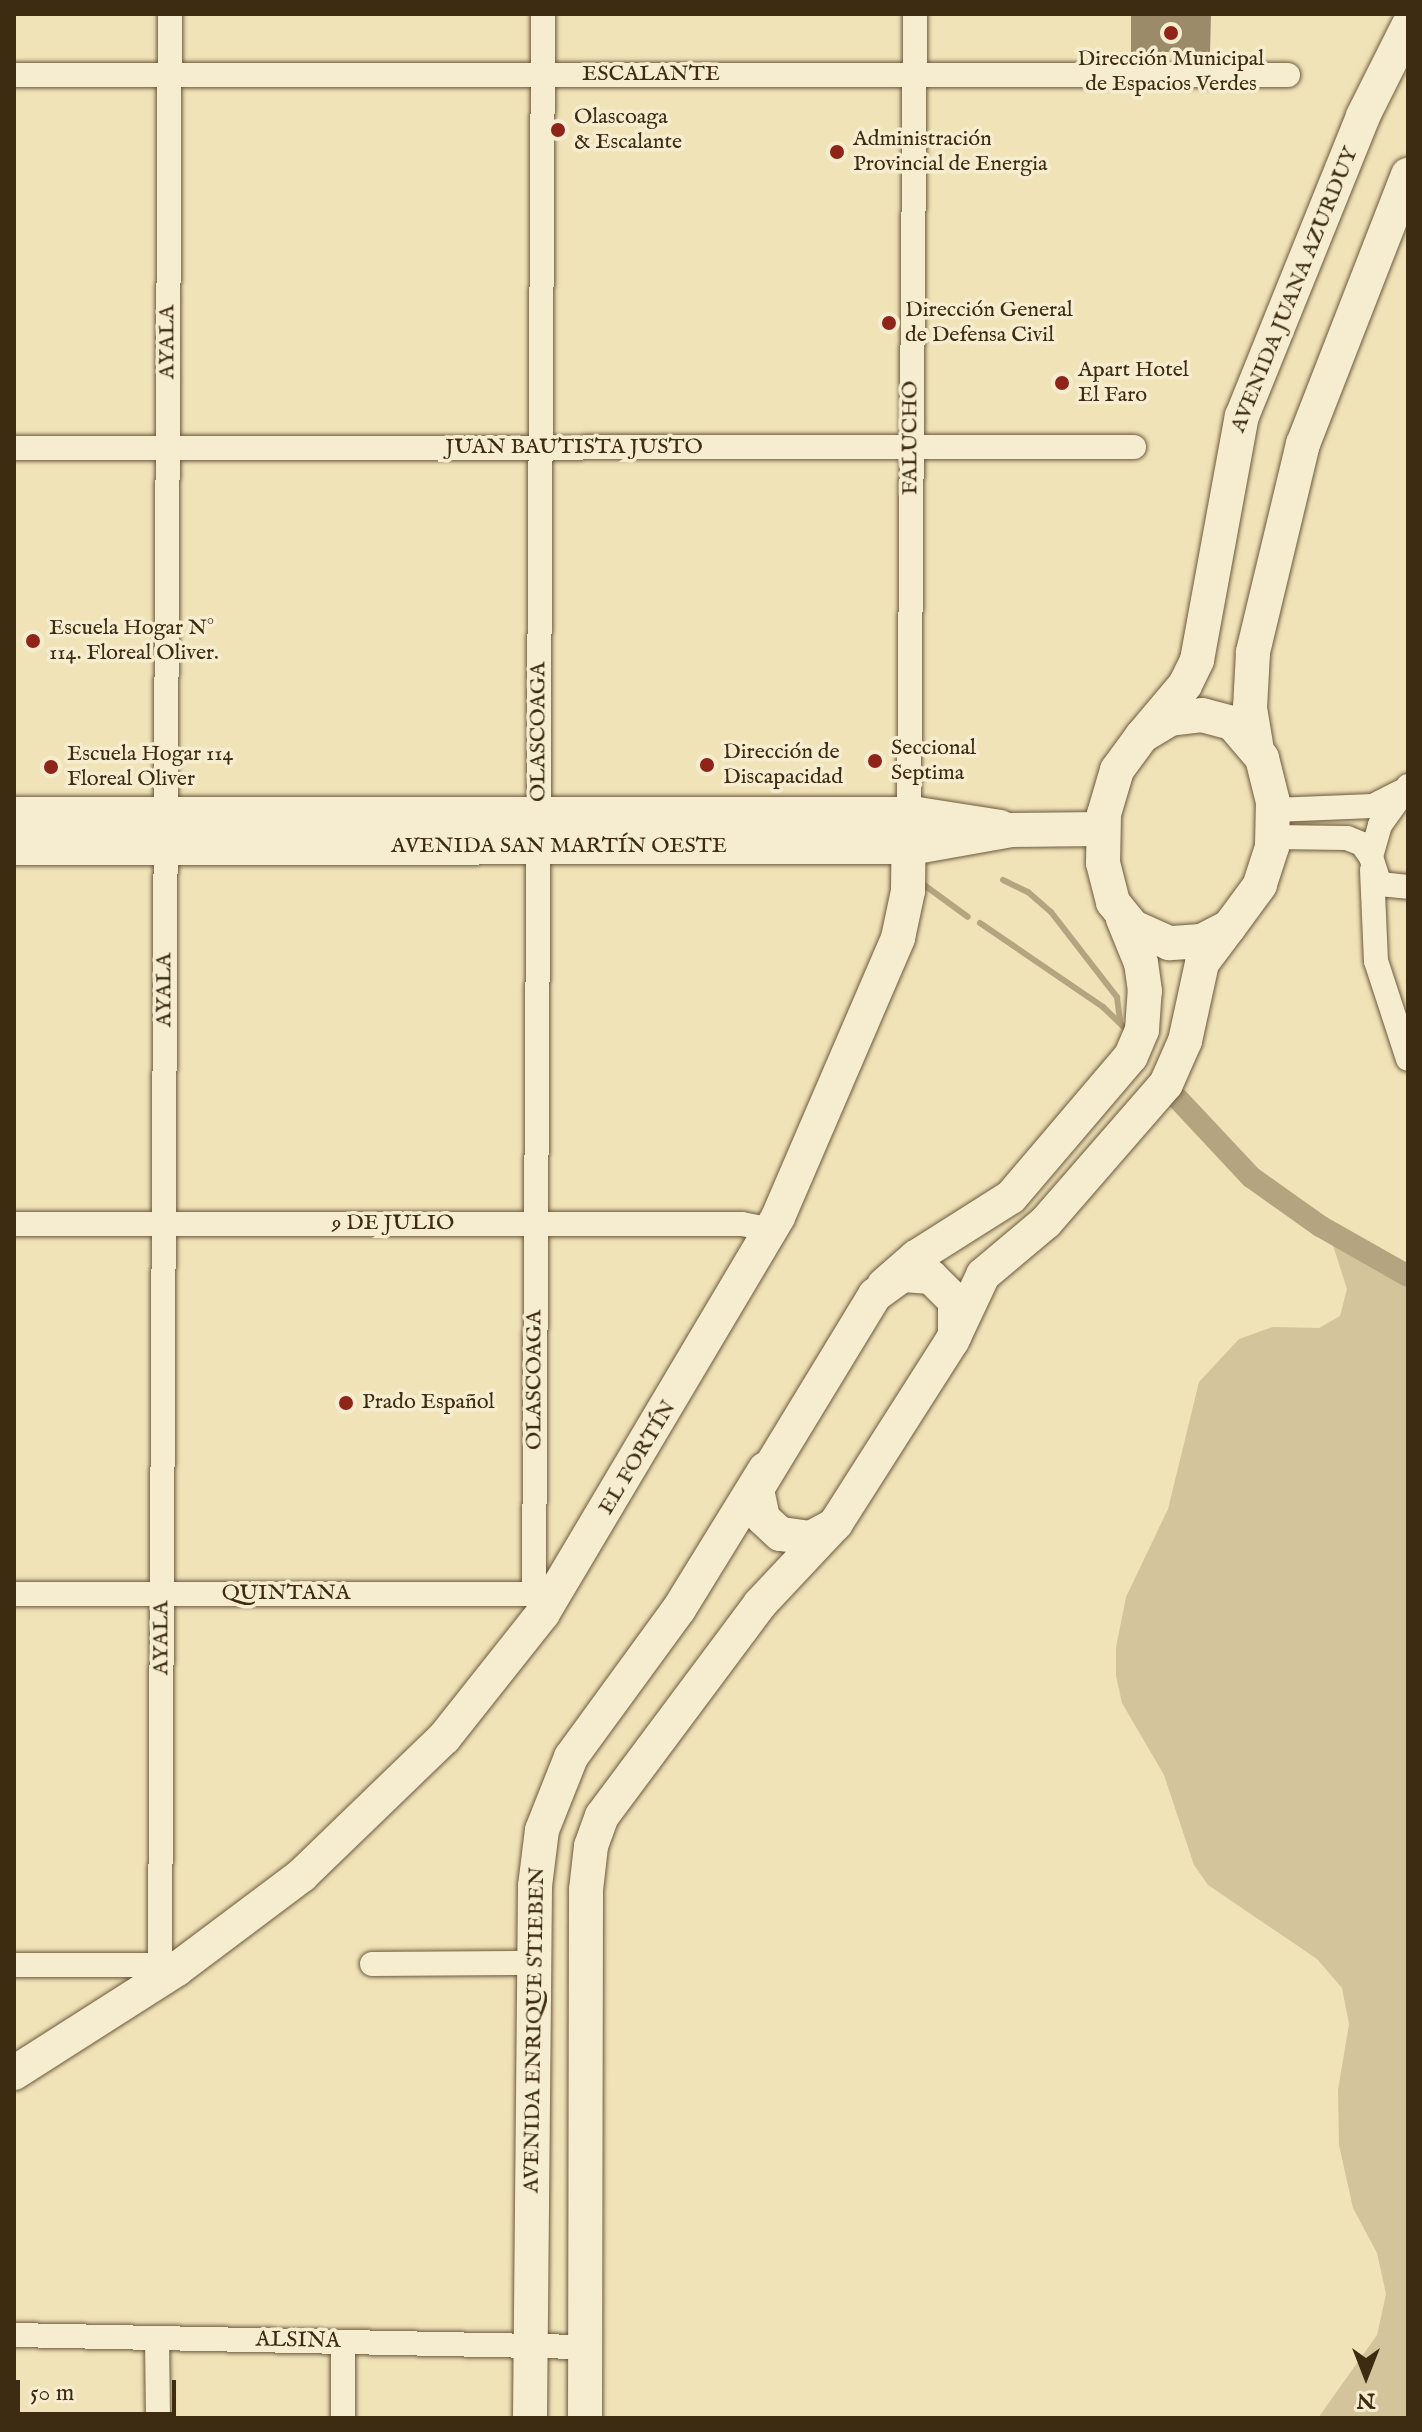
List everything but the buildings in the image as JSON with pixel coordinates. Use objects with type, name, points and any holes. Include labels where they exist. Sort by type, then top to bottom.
[{"type":"main road","name":"AVENIDA JUANA AZURDUY","points":[[1142,736],[1185,685],[1197,660],[1242,416],[1363,116],[1408,26]]},
{"type":"main road","points":[[585,2418],[585,1903],[591,1846],[618,1789],[769,1593],[836,1523],[952,1341],[983,1275],[1046,1222],[1128,1129],[1177,1064],[1202,963],[1260,885],[1273,824],[1250,708],[1253,652],[1303,444],[1408,175]]},
{"type":"main road","points":[[1229,927],[1201,941],[1169,943],[1141,933],[1119,911],[1104,873],[1102,829],[1117,770],[1142,736],[1170,719],[1213,716],[1239,728],[1257,750]]},
{"type":"main road","name":"AVENIDA SAN MARTÍN OESTE","points":[[14,814],[166,814],[538,831]]},
{"type":"main road","name":"AVENIDA SAN MARTÍN OESTE","points":[[14,848],[166,848],[538,831],[1102,829]]},
{"type":"main road","name":"EL FORTÍN","points":[[14,2073],[302,1875],[407,1775],[458,1721],[545,1594],[772,1230],[898,938],[907,903],[909,830]]},
{"type":"main road","name":"AVENIDA ENRIQUE STIEBEN","points":[[530,2418],[534,1963],[538,1850],[562,1774],[687,1598],[765,1469],[884,1285],[916,1257],[1003,1203],[1131,1056],[1145,1016],[1141,963],[1119,911]]},
{"type":"main road","points":[[1095,1100],[1128,1129]]},
{"type":"main road","points":[[884,1285],[910,1274],[943,1284],[958,1315],[952,1341]]},
{"type":"main road","name":"AVENIDA ENRIQUE STIEBEN","points":[[765,1469],[758,1504],[774,1530],[810,1538],[836,1523]]},
{"type":"street","name":"AYALA","points":[[164,1970],[162,1594],[170,14]]},
{"type":"street","name":"OLASCOAGA","points":[[543,14],[536,1224],[545,1594]]},
{"type":"street","name":"FALUCHO","points":[[909,830],[915,14]]},
{"type":"street","name":"ESCALANTE","points":[[14,75],[1288,75]]},
{"type":"street","name":"JUAN BAUTISTA JUSTO","points":[[14,448],[1134,447]]},
{"type":"street","points":[[1273,824],[1373,806],[1406,789]]},
{"type":"street","points":[[1406,789],[1380,825],[1372,863],[1374,951],[1408,1059]]},
{"type":"street","points":[[1273,824],[1347,838],[1362,844],[1380,884],[1408,887]]},
{"type":"street","name":"9 DE JULIO","points":[[14,1224],[742,1224],[772,1230]]},
{"type":"street","name":"QUINTANA","points":[[14,1594],[545,1594]]},
{"type":"street","points":[[372,1964],[534,1963]]},
{"type":"street","points":[[14,1965],[164,1970]]},
{"type":"street","name":"ALSINA","points":[[14,2335],[583,2347]]},
{"type":"street","points":[[157,2338],[158,2418]]},
{"type":"street","points":[[343,2342],[343,2418]]},
{"type":"shaded area","points":[[1328,1230],[1408,1276],[1408,2418],[1318,2418],[1377,2335],[1386,2294],[1377,2253],[1353,2208],[1339,2145],[1338,2090],[1349,2024],[1342,1988],[1317,1959],[1208,1885],[1194,1865],[1164,1775],[1122,1703],[1116,1676],[1116,1647],[1126,1597],[1168,1509],[1199,1382],[1239,1339],[1273,1327],[1319,1328],[1340,1316],[1347,1289]]},
{"type":"waterway","points":[[1003,880],[1028,892],[1051,912],[1117,997],[1120,1022]]},
{"type":"waterway","points":[[920,882],[968,917]]},
{"type":"waterway","points":[[980,923],[1103,1007],[1129,1032]]},
{"type":"waterway","points":[[1178,1099],[1251,1177],[1320,1226],[1408,1276]]},
{"type":"place","name":"Dirección Municipal de Espacios Verdes","points":[[1171,33]]},
{"type":"place","name":"Olascoaga & Escalante","points":[[558,130]]},
{"type":"place","name":"Administración Provincial de Energia","points":[[837,152]]},
{"type":"place","name":"Dirección General de Defensa Civil","points":[[889,323]]},
{"type":"place","name":"Apart Hotel El Faro","points":[[1062,383]]},
{"type":"place","name":"Escuela Hogar N° 114. Floreal Oliver.","points":[[33,641]]},
{"type":"place","name":"Seccional Septima","points":[[875,761]]},
{"type":"place","name":"Dirección de Discapacidad","points":[[707,765]]},
{"type":"place","name":"Escuela Hogar 114 Floreal Oliver","points":[[51,767]]},
{"type":"place","name":"Prado Español","points":[[346,1403]]}]
